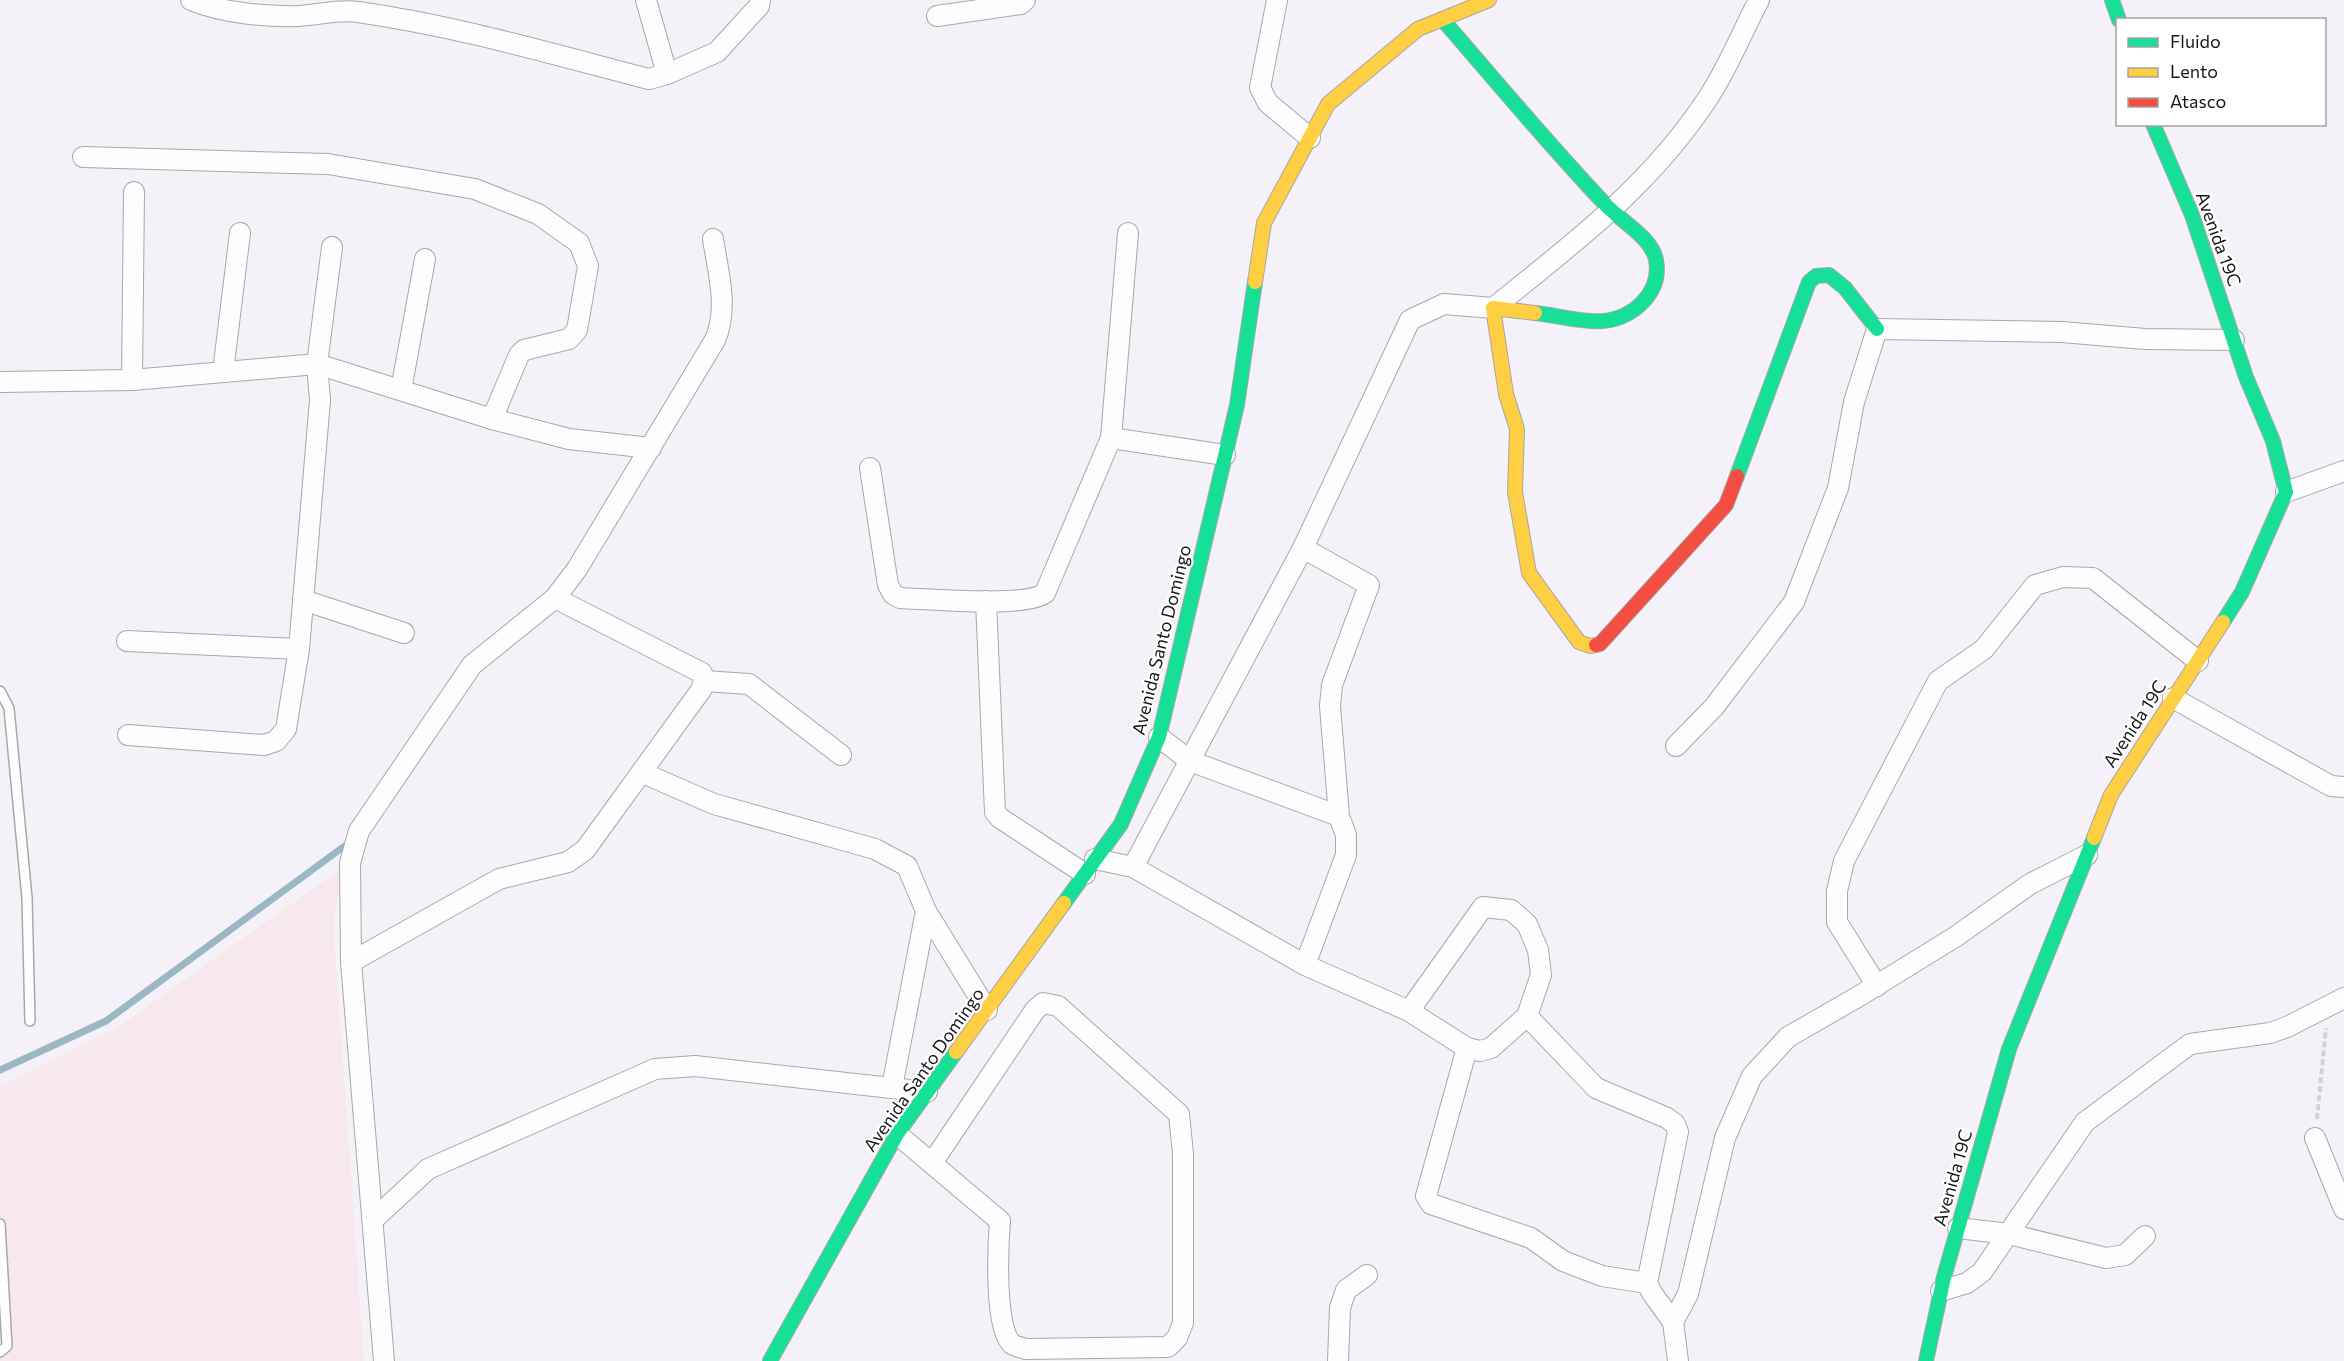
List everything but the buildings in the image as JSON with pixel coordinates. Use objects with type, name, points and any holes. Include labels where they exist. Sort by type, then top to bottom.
[{"type":"street","points":[[191,0],[204,5],[253,14],[297,16],[355,11],[449,27],[649,78],[667,74],[717,52],[759,6],[760,0]]},
{"type":"street","points":[[646,0],[667,74]]},
{"type":"street","points":[[937,16],[1021,4],[1025,0]]},
{"type":"street","points":[[1277,0],[1260,88],[1268,103],[1310,138]]},
{"type":"street","name":"Avenida Santo Domingo","points":[[770,1361],[897,1134],[1121,824],[1159,736],[1237,405],[1264,223],[1328,104],[1418,29],[1489,0]]},
{"type":"street","points":[[1493,308],[1612,212],[1648,175],[1709,97],[1759,0]]},
{"type":"street","points":[[2112,0],[2118,18]]},
{"type":"street","points":[[1133,867],[1303,548],[1410,320],[1444,304],[1603,321],[1630,312],[1649,298],[1657,276],[1656,259],[1650,245],[1612,212],[1442,19]]},
{"type":"street","name":"Avenida 19C","points":[[1926,1361],[1941,1291],[2009,1049],[2111,795],[2242,592],[2286,492],[2273,441],[2246,377],[2192,215],[2154,126]]},
{"type":"street","points":[[83,157],[328,164],[474,189],[538,214],[579,243],[588,266],[577,330],[569,339],[524,350],[519,355],[492,419]]},
{"type":"street","points":[[132,380],[134,192]]},
{"type":"street","points":[[223,372],[240,233]]},
{"type":"street","points":[[870,468],[888,585],[893,594],[900,598],[986,601],[1038,598],[1045,593],[1111,438],[1128,233]]},
{"type":"street","points":[[384,1361],[351,962],[350,863],[359,831],[472,665],[555,598],[577,569],[651,448],[721,326],[723,311],[713,239]]},
{"type":"street","points":[[128,735],[264,745],[276,741],[286,729],[299,649],[320,400],[317,364],[332,247]]},
{"type":"street","points":[[401,390],[424,260]]},
{"type":"street","points":[[1493,308],[1506,394],[1517,429],[1515,492],[1529,573],[1579,642],[1590,646],[1600,644],[1726,505],[1809,282],[1816,276],[1829,275],[1845,288],[1877,329]]},
{"type":"street","points":[[1877,329],[2062,332],[2145,339],[2234,340]]},
{"type":"street","points":[[1676,747],[1714,707],[1794,602],[1838,488],[1854,402],[1877,329]]},
{"type":"street","points":[[0,382],[132,380],[317,364],[492,419],[569,440],[651,448]]},
{"type":"street","points":[[1111,438],[1225,455]]},
{"type":"street","points":[[2286,492],[2344,471]]},
{"type":"street","points":[[1303,548],[1369,585],[1332,685],[1330,706],[1339,816],[1346,835],[1346,855],[1305,965]]},
{"type":"street","points":[[1877,986],[1837,922],[1837,891],[1844,861],[1938,681],[1984,649],[2035,585],[2063,577],[2093,578],[2198,661]]},
{"type":"street","points":[[351,962],[500,879],[568,861],[585,850],[643,774],[701,690],[704,681],[702,673],[555,598]]},
{"type":"street","points":[[303,600],[404,633]]},
{"type":"street","points":[[986,601],[995,812],[1000,818],[1090,867],[1133,867],[1305,965],[1409,1011],[1467,1048],[1480,1051],[1491,1048],[1527,1016],[1541,975],[1538,950],[1527,924],[1511,910],[1483,907],[1409,1011]]},
{"type":"street","points":[[127,640],[299,649]]},
{"type":"street","points":[[704,681],[749,684],[841,755]]},
{"type":"street","points":[[2173,698],[2331,786],[2344,787]]},
{"type":"street","points":[[1159,736],[1190,761],[1339,816]]},
{"type":"street","points":[[643,774],[714,804],[875,849],[907,866],[926,911],[987,1010]]},
{"type":"street","points":[[1673,1322],[1688,1294],[1725,1138],[1752,1076],[1788,1037],[1877,986],[1955,937],[2030,884],[2087,855]]},
{"type":"street","points":[[892,1087],[926,911]]},
{"type":"street","points":[[897,1134],[1000,1221],[996,1270],[1005,1332],[1012,1344],[1026,1349],[1168,1347],[1177,1338],[1183,1323],[1182,1143],[1179,1114],[1058,1006],[1043,1003],[1035,1010],[932,1163]]},
{"type":"street","points":[[1941,1291],[1967,1283],[1982,1272],[2085,1122],[2190,1044],[2270,1032],[2336,1003]]},
{"type":"street","points":[[1527,1016],[1596,1088],[1676,1124],[1678,1132],[1647,1283],[1673,1322],[1678,1361]]},
{"type":"street","points":[[1467,1048],[1426,1196],[1431,1204],[1531,1238],[1563,1261],[1602,1276],[1647,1283]]},
{"type":"street","points":[[373,1220],[428,1169],[655,1069],[695,1066],[927,1092]]},
{"type":"street","points":[[2315,1138],[2344,1209]]},
{"type":"street","points":[[1958,1228],[2009,1234],[2106,1258],[2125,1255],[2145,1236]]},
{"type":"street","points":[[1338,1361],[1340,1308],[1346,1290],[1368,1275]]},
{"type":"lane","points":[[0,691],[9,708],[27,898],[30,1021]]},
{"type":"lane","points":[[0,1224],[7,1346],[0,1352]]},
{"type":"path","points":[[2315,1138],[2336,1003]]},
{"type":"shaded area","points":[[346,865],[333,921],[364,1361],[0,1361],[0,1086],[117,1028]]},
{"type":"waterway","points":[[0,1070],[106,1021],[346,845]]},
{"type":"traffic: fast","points":[[2112,0],[2118,18]]},
{"type":"traffic: fast","points":[[1442,19],[1584,181],[1611,210],[1642,237],[1656,260],[1657,272],[1650,293],[1635,309],[1625,315],[1595,321],[1535,313]]},
{"type":"traffic: fast","points":[[2154,126],[2192,215],[2246,377],[2273,441],[2286,492],[2242,592],[2223,622]]},
{"type":"traffic: fast","points":[[1737,476],[1809,282],[1816,276],[1829,275],[1845,288],[1877,329]]},
{"type":"traffic: fast","points":[[1064,903],[1121,824],[1159,737],[1237,405],[1255,282]]},
{"type":"traffic: fast","points":[[1926,1361],[1944,1277],[2009,1049],[2094,838]]},
{"type":"traffic: fast","points":[[770,1361],[897,1134],[956,1052]]},
{"type":"traffic: slow","points":[[1255,282],[1264,223],[1328,104],[1418,29],[1489,0]]},
{"type":"traffic: slow","points":[[1535,313],[1493,308],[1506,394],[1517,429],[1515,492],[1529,573],[1579,642],[1590,646],[1596,645]]},
{"type":"traffic: slow","points":[[2094,838],[2111,795],[2223,622]]},
{"type":"traffic: slow","points":[[956,1052],[1064,903]]},
{"type":"traffic: jam","points":[[1596,645],[1600,644],[1726,505],[1737,476]]}]
